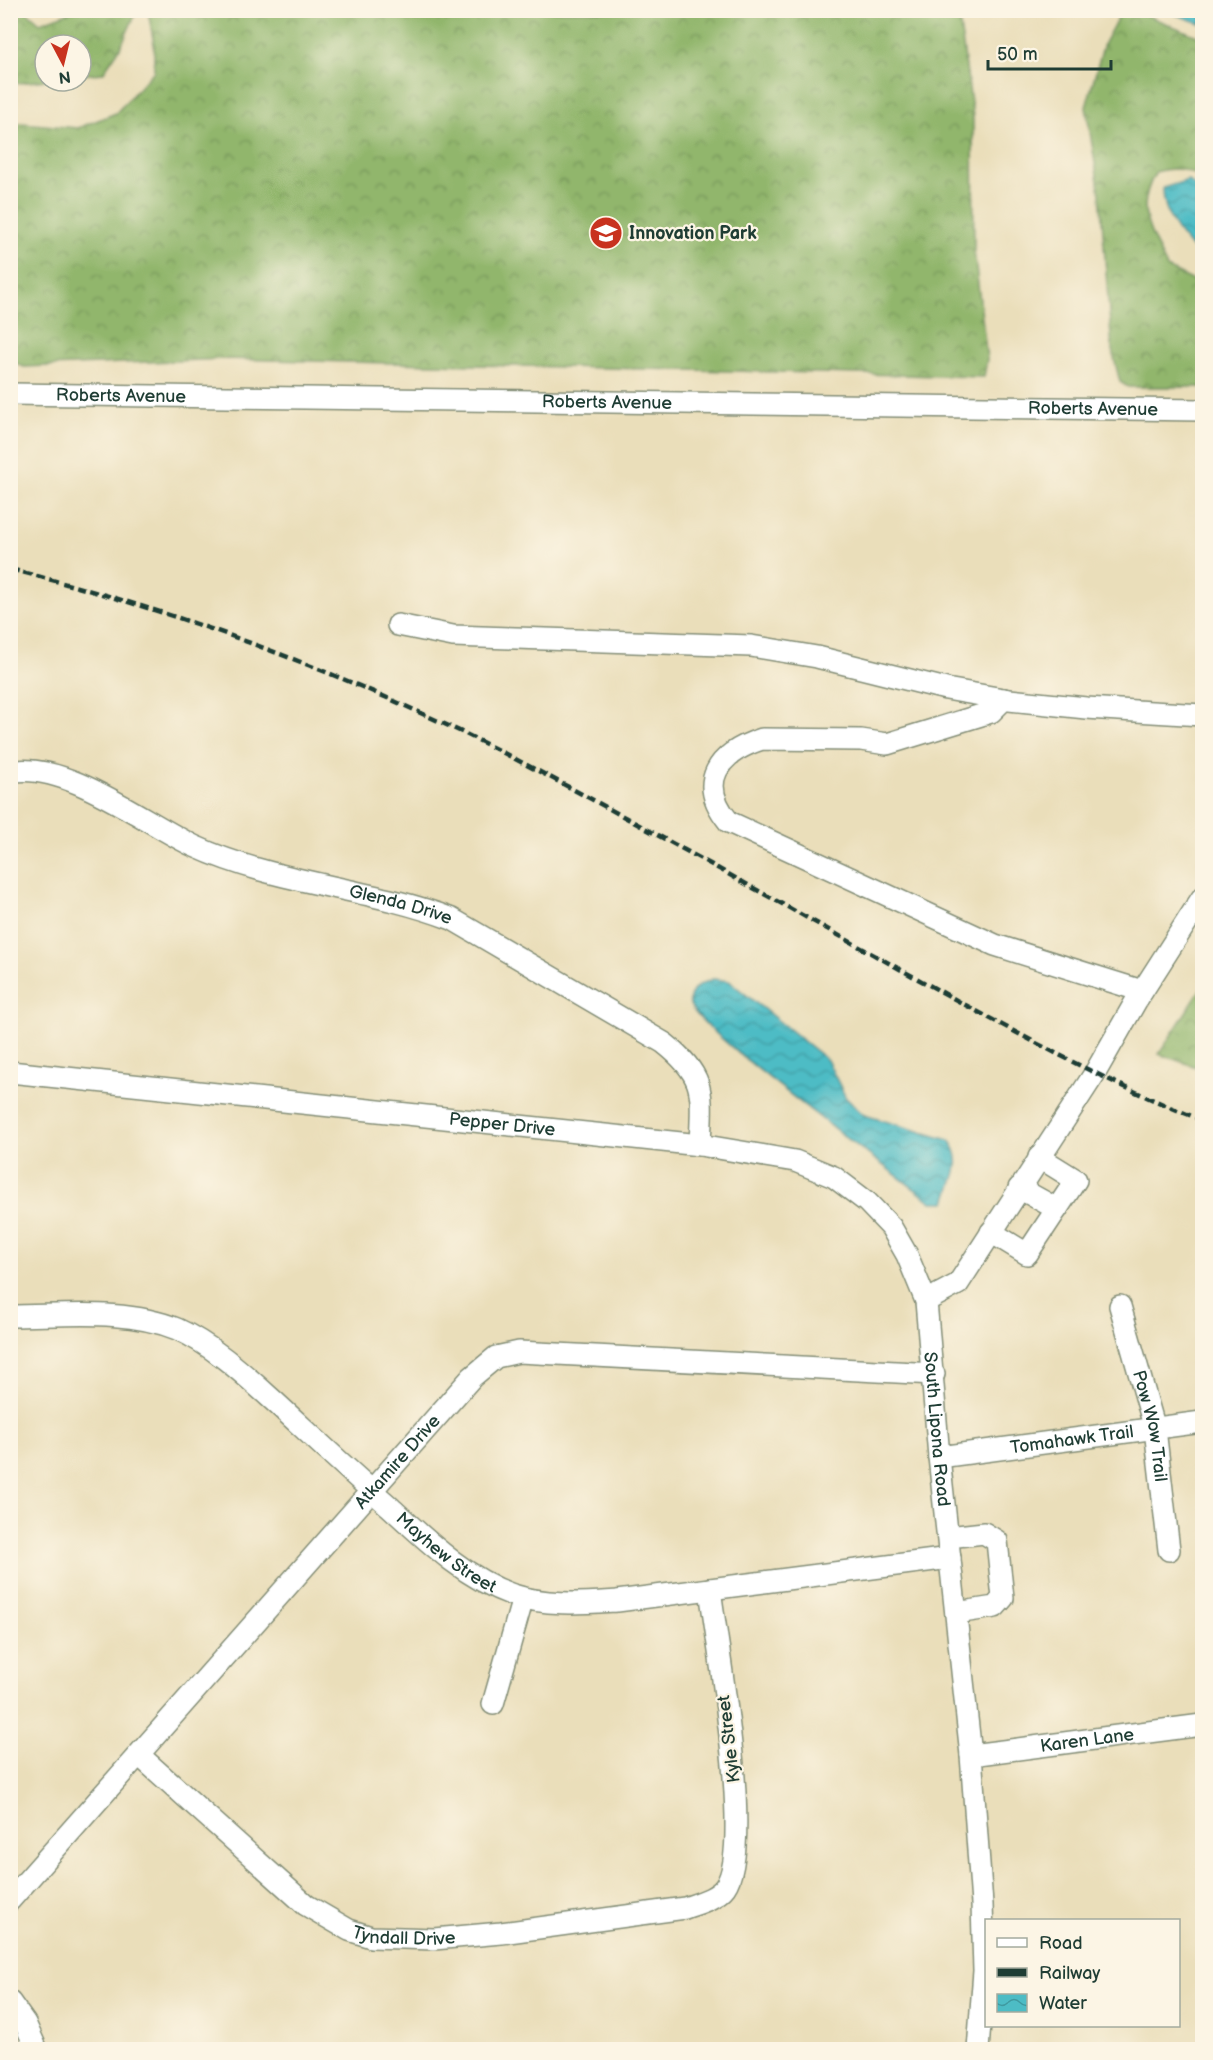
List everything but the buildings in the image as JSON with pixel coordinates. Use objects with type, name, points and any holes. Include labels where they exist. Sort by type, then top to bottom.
[{"type":"street","name":"Roberts Avenue","points":[[10,394],[1203,410]]},
{"type":"street","points":[[398,625],[453,636],[751,646],[817,657],[946,689],[1004,699],[1097,709],[1203,715]]},
{"type":"street","points":[[1004,699],[991,712],[887,744],[861,740],[762,739],[749,743],[723,759],[716,770],[713,789],[717,807],[729,822],[995,945],[1142,992]]},
{"type":"street","name":"Glenda Drive","points":[[10,772],[41,772],[54,776],[112,800],[195,847],[236,862],[300,882],[416,905],[452,919],[664,1043],[685,1059],[696,1075],[701,1092],[700,1145]]},
{"type":"street","points":[[926,1301],[958,1284],[1038,1157],[1095,1073],[1142,992],[1203,898]]},
{"type":"street","name":"Pepper Drive","points":[[10,1072],[700,1145],[795,1161],[834,1177],[867,1202],[891,1227],[914,1269],[926,1301]]},
{"type":"street","points":[[991,1232],[1027,1254],[1076,1180],[1038,1157]]},
{"type":"street","points":[[1019,1188],[1057,1209]]},
{"type":"street","name":"South Lipona Road","points":[[926,1301],[934,1374],[939,1457],[971,1755],[983,1939],[978,2049]]},
{"type":"street","name":"Pow Wow Trail","points":[[1120,1306],[1155,1429],[1169,1550]]},
{"type":"street","name":"Mayhew Street","points":[[10,1316],[129,1318],[163,1324],[179,1330],[212,1350],[254,1383],[373,1492],[458,1565],[488,1584],[524,1598],[574,1604],[710,1589],[949,1548],[984,1533],[997,1540],[1003,1598],[995,1607],[956,1613]]},
{"type":"street","name":"Atkamire Drive","points":[[10,1900],[486,1363],[506,1354],[934,1374]]},
{"type":"street","name":"Tomahawk Trail","points":[[939,1457],[1203,1422]]},
{"type":"street","name":"Kyle Street","points":[[710,1589],[736,1799],[736,1855],[731,1876],[725,1887]]},
{"type":"street","points":[[493,1704],[524,1598]]},
{"type":"street","name":"Karen Lane","points":[[971,1755],[1203,1725]]},
{"type":"street","name":"Tyndall Drive","points":[[139,1755],[306,1905],[349,1930],[371,1936],[434,1939],[665,1913],[709,1900],[725,1887]]},
{"type":"street","points":[[10,2002],[25,2023],[37,2049]]},
{"type":"green space","points":[[1122,10],[1136,11],[1202,38],[1202,178],[1179,169],[1156,172],[1149,186],[1145,209],[1150,231],[1167,268],[1202,285],[1202,387],[1128,387],[1120,382],[1112,350],[1100,194],[1086,107],[1104,43]]},
{"type":"green space","points":[[10,11],[26,11],[40,23],[73,11],[133,11],[135,15],[120,48],[103,73],[93,74],[93,33],[33,33],[33,81],[11,84]]},
{"type":"green space","name":"Innovation Park","points":[[148,11],[958,11],[973,116],[974,251],[987,359],[984,377],[224,359],[24,367],[11,361],[11,122],[78,128],[116,113],[154,71],[154,44]]},
{"type":"green space","points":[[1202,987],[1202,1069],[1159,1054]]},
{"type":"water","points":[[1166,11],[1202,11],[1202,24]]},
{"type":"water","points":[[1188,180],[1202,192],[1202,257],[1180,235],[1170,218],[1164,199],[1163,188]]},
{"type":"water","points":[[713,979],[729,981],[827,1060],[846,1098],[864,1115],[949,1140],[957,1155],[957,1163],[955,1177],[946,1202],[932,1202],[725,1042],[700,1018],[690,1004],[693,991]]},
{"type":"railway","points":[[10,569],[133,604],[254,644],[430,717],[488,745],[704,860],[1023,1036],[1129,1089],[1202,1120]]},
{"type":"place","name":"Innovation Park","points":[[606,233]]}]
